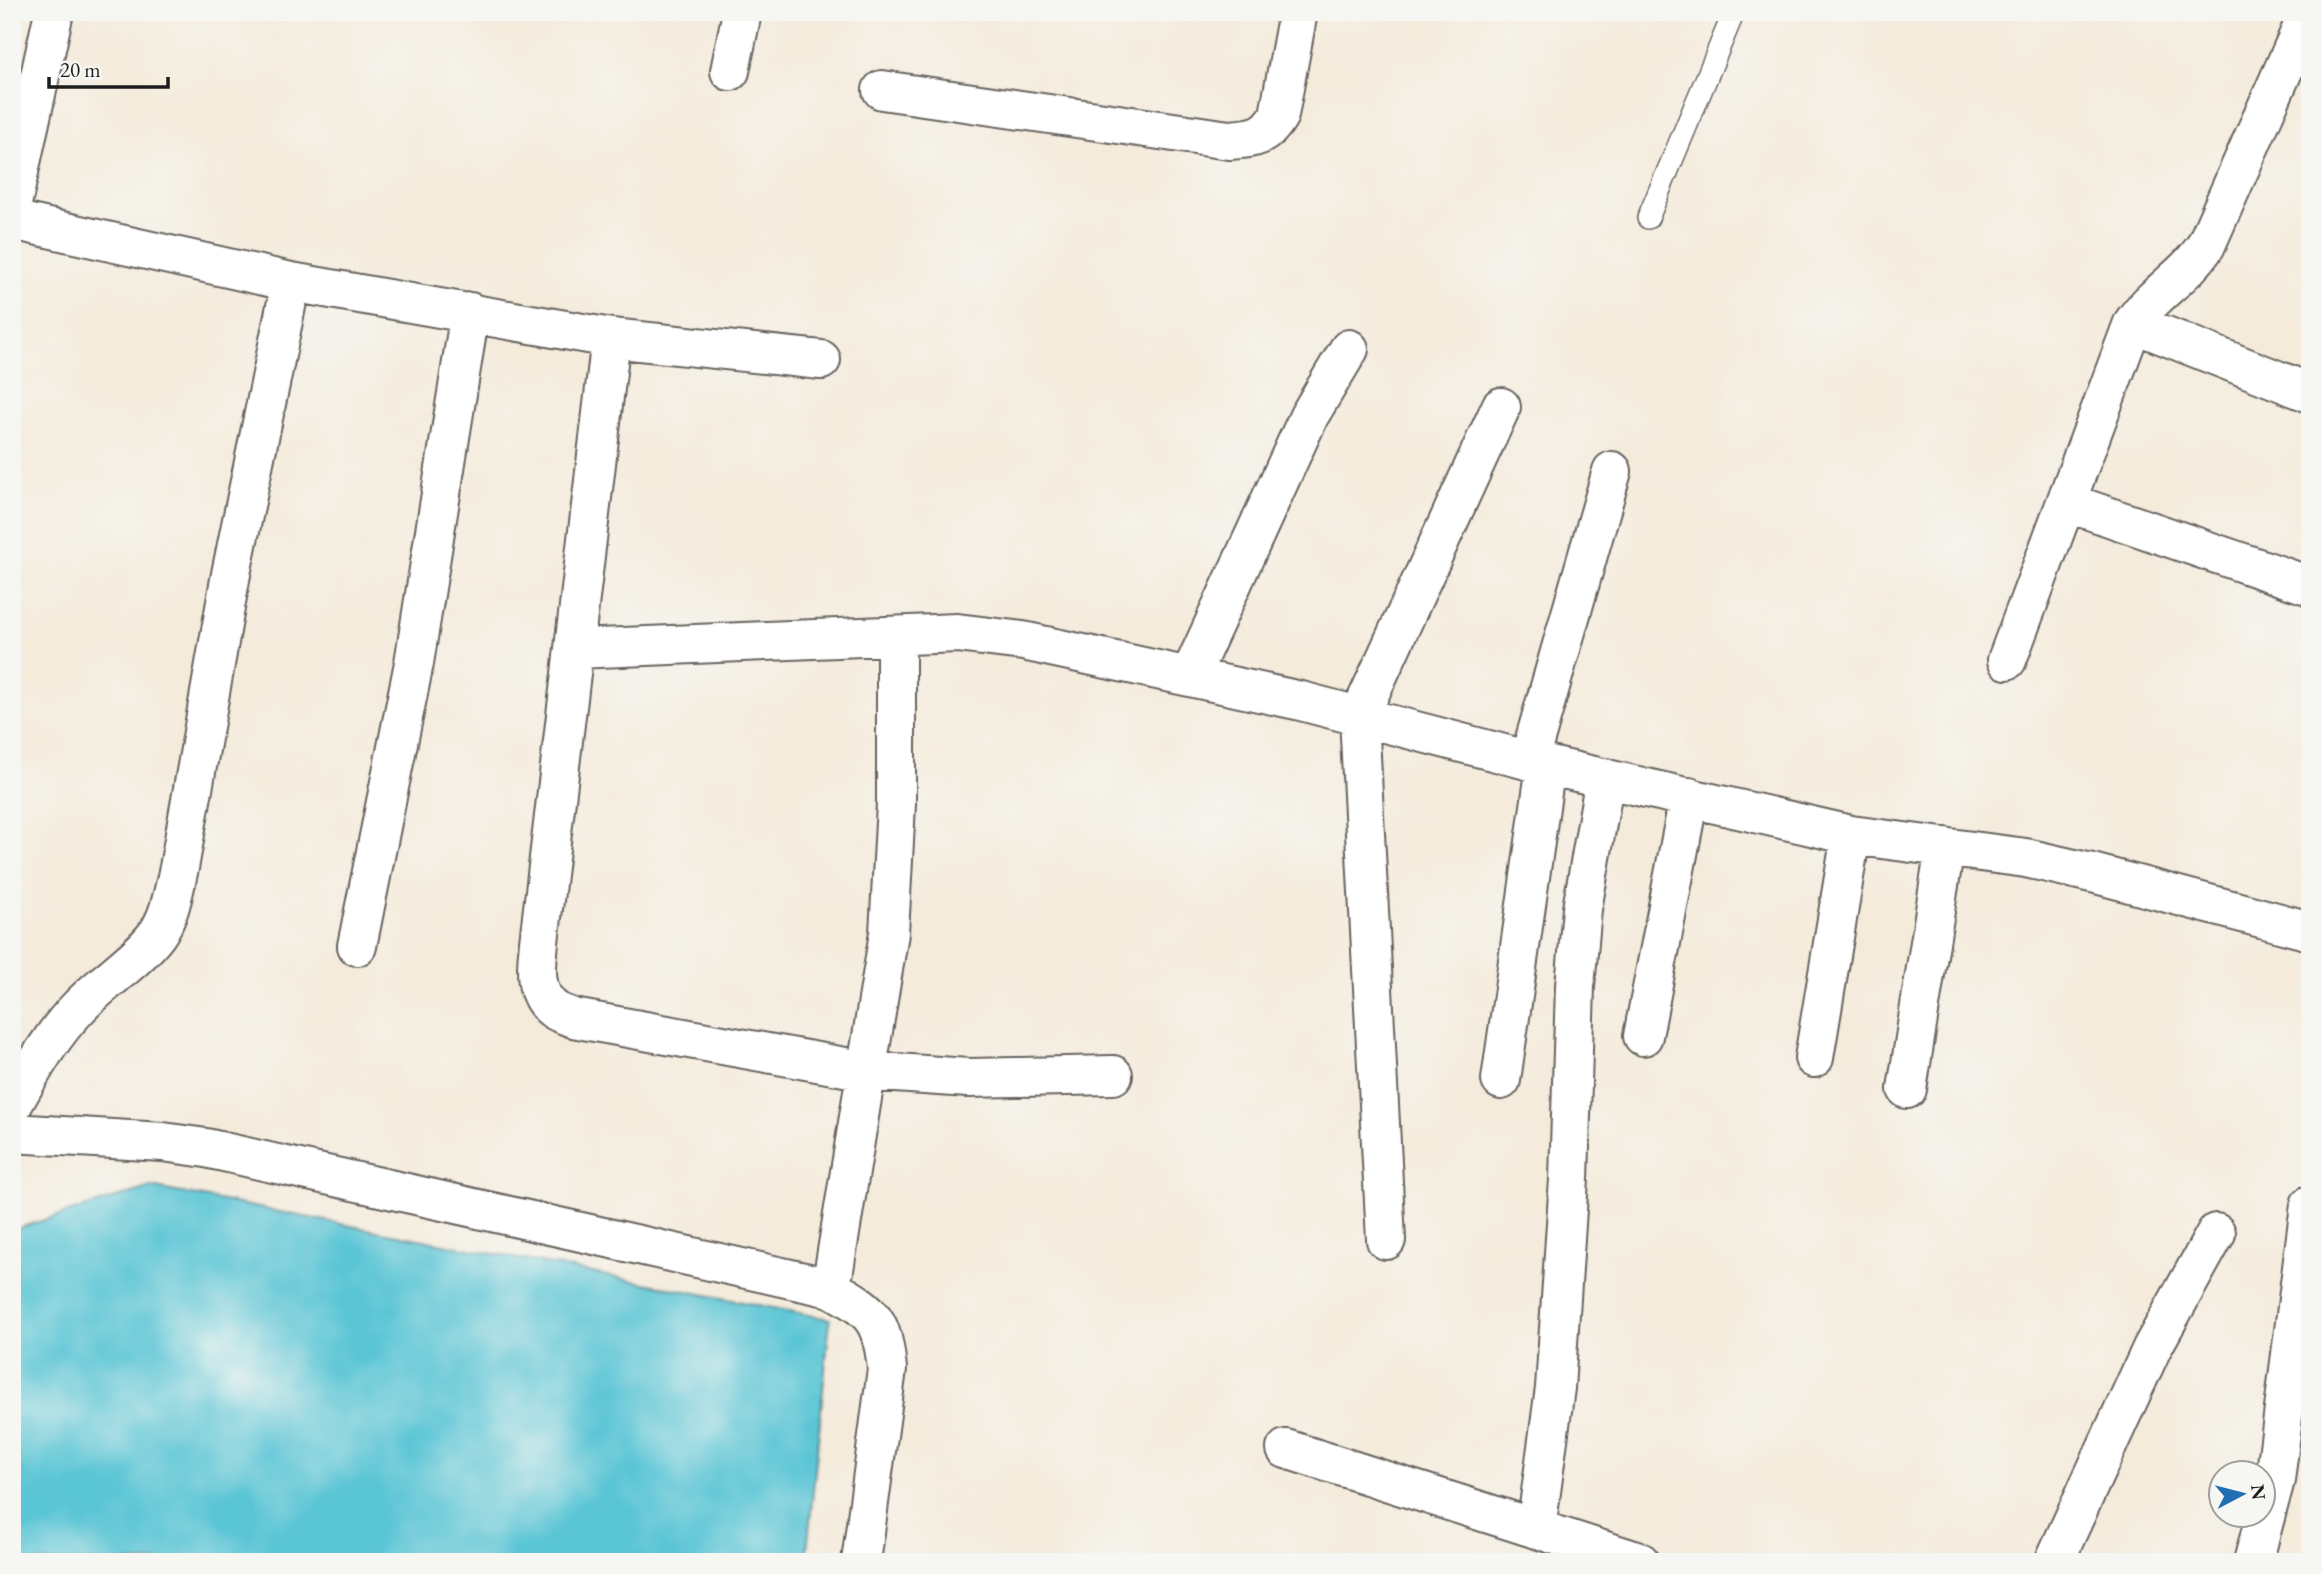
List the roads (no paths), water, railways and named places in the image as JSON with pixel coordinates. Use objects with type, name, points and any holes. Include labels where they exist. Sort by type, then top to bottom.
[{"type":"street","points":[[12,204],[54,12]]},
{"type":"street","points":[[730,71],[741,12]]},
{"type":"street","points":[[882,90],[1229,140],[1246,139],[1260,136],[1270,130],[1279,115],[1298,12]]},
{"type":"street","points":[[2007,660],[2133,323],[2144,306],[2196,261],[2206,245],[2309,12]]},
{"type":"street","points":[[12,220],[291,282],[611,338],[821,360]]},
{"type":"street","points":[[12,1106],[46,1045],[77,1008],[143,950],[159,932],[171,902],[231,574],[291,282]]},
{"type":"street","points":[[357,946],[414,663],[470,312]]},
{"type":"street","points":[[2133,323],[2310,393]]},
{"type":"street","points":[[611,338],[536,975],[551,1008],[573,1018],[867,1071],[968,1078],[1113,1075]]},
{"type":"street","points":[[1189,676],[1309,416],[1349,349]]},
{"type":"street","points":[[1386,1240],[1359,717],[1501,407]]},
{"type":"street","points":[[1501,1080],[1538,762],[1612,471]]},
{"type":"street","points":[[2066,502],[2310,586]]},
{"type":"street","points":[[575,649],[957,633],[1023,641],[1189,676],[1538,762],[1851,835],[2026,859],[2096,874],[2310,931]]},
{"type":"street","points":[[831,1288],[889,933],[894,870],[896,636]]},
{"type":"street","points":[[1536,1529],[1555,1388],[1570,1180],[1575,986],[1582,909],[1605,778]]},
{"type":"street","points":[[1643,1035],[1689,797]]},
{"type":"street","points":[[1814,1058],[1851,835]]},
{"type":"street","points":[[1907,1089],[1945,847]]},
{"type":"street","points":[[12,1133],[163,1142],[206,1149],[831,1288],[860,1304],[876,1321],[884,1340],[887,1369],[861,1562]]},
{"type":"street","points":[[2253,1562],[2275,1480],[2310,1205]]},
{"type":"street","points":[[2054,1562],[2152,1348],[2216,1233]]},
{"type":"street","points":[[1286,1448],[1640,1562]]},
{"type":"lane","points":[[1648,218],[1734,12]]},
{"type":"water","points":[[151,1187],[830,1319],[806,1562],[12,1562],[12,1230]]}]
